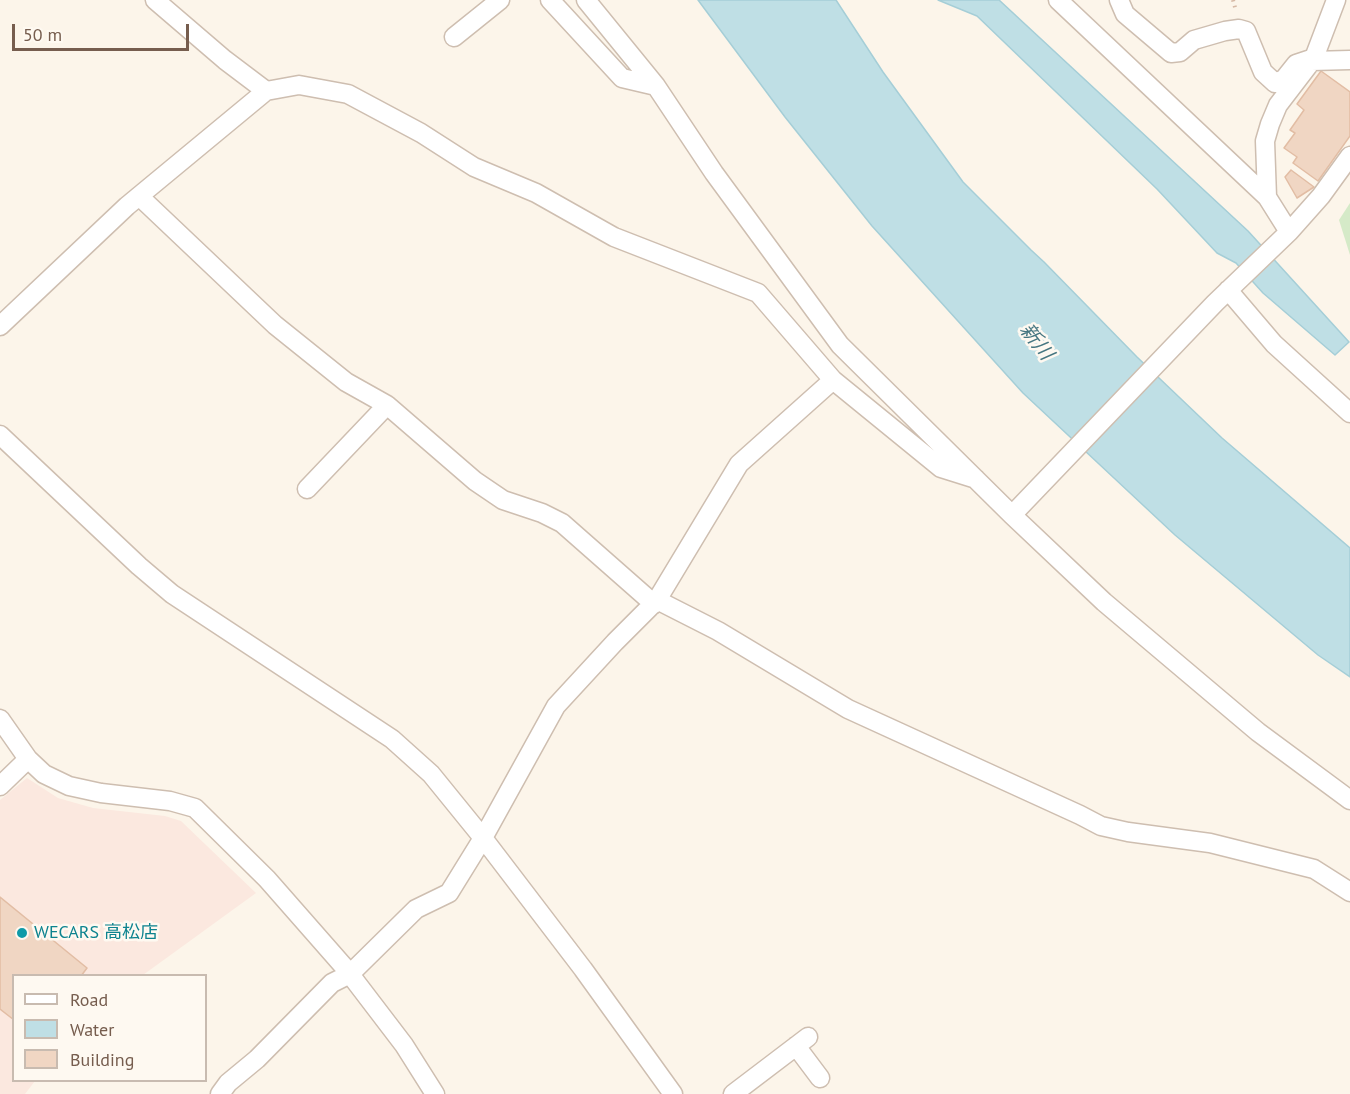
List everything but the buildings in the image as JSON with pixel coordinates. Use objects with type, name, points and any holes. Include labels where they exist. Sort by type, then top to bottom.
[{"type":"street","points":[[155,0],[225,60],[266,91]]},
{"type":"street","points":[[454,37],[500,0]]},
{"type":"street","points":[[550,0],[622,78],[656,86]]},
{"type":"street","points":[[586,0],[656,86],[714,173],[840,345],[1012,515],[1122,618],[1258,732],[1350,800]]},
{"type":"street","points":[[1058,0],[1071,8],[1267,196],[1289,232]]},
{"type":"street","points":[[1119,0],[1125,14],[1171,53],[1180,52],[1194,40],[1225,31],[1239,29],[1246,31],[1263,72],[1275,83],[1284,79],[1296,64],[1312,59],[1350,60]]},
{"type":"street","points":[[1267,196],[1265,141],[1270,124],[1278,105],[1312,59],[1336,0]]},
{"type":"street","points":[[0,326],[139,196],[266,91],[299,85],[348,94],[421,133],[474,167],[536,194],[614,237],[758,293],[833,380],[941,468],[976,479]]},
{"type":"street","points":[[1012,515],[1215,303],[1289,232],[1350,156]]},
{"type":"street","points":[[139,196],[275,325],[346,382],[387,405],[475,481],[503,500],[542,513],[561,523],[655,602],[718,631],[848,709],[1101,826],[1210,843],[1314,869],[1350,892]]},
{"type":"street","points":[[1234,285],[1274,344],[1350,413]]},
{"type":"street","points":[[220,1094],[228,1083],[257,1059],[332,983],[350,974],[416,909],[449,892],[483,838],[556,706],[655,602],[739,464],[833,380]]},
{"type":"street","points":[[307,489],[387,405]]},
{"type":"street","points":[[0,435],[139,566],[172,594],[392,739],[430,774],[483,838],[583,969],[673,1094]]},
{"type":"street","points":[[0,719],[28,759],[44,774],[69,786],[101,793],[170,801],[195,808],[267,879],[350,974],[404,1045],[435,1094]]},
{"type":"street","points":[[0,786],[28,759]]},
{"type":"street","points":[[733,1094],[802,1042],[820,1078]]},
{"type":"shaded area","name":"WECARS 高松店","points":[[27,778],[58,798],[93,808],[165,816],[181,821],[256,893],[144,974],[12,974],[12,1082],[34,1082],[25,1094],[0,1094],[0,800]]},
{"type":"green space","points":[[1350,203],[1350,255],[1339,220]]},
{"type":"water","name":"新川","points":[[698,0],[836,0],[883,72],[963,182],[1137,357],[1222,438],[1350,548],[1350,677],[1318,655],[1175,535],[1023,393],[872,226],[785,117]]},
{"type":"water","points":[[938,0],[999,0],[1248,231],[1349,342],[1335,355],[1263,293],[1236,263],[1217,253],[1157,189],[977,16]]},
{"type":"place","name":"WECARS 高松店","points":[[22,933]]}]
